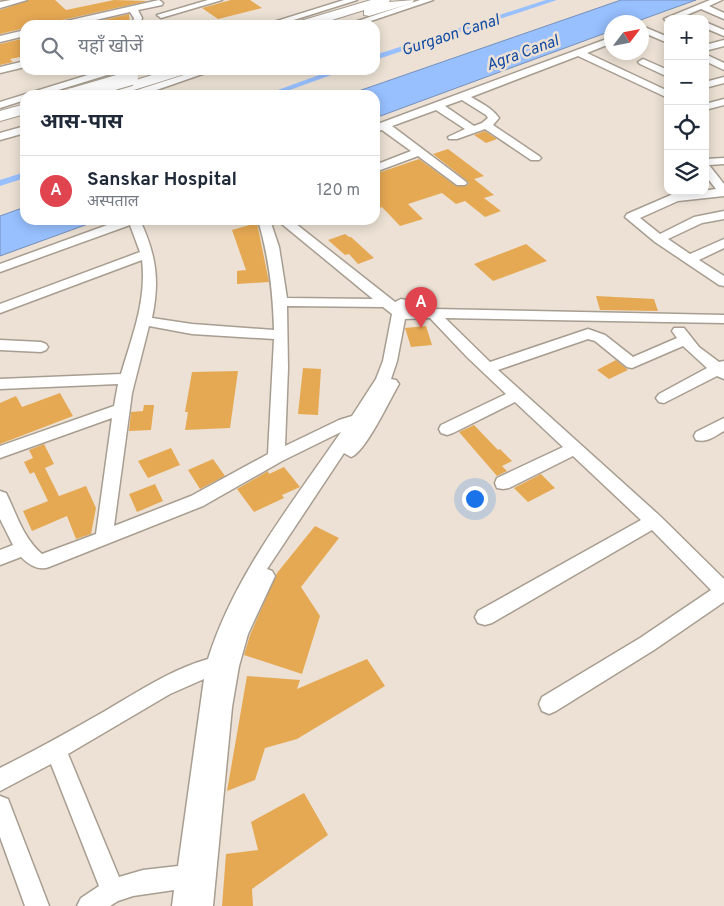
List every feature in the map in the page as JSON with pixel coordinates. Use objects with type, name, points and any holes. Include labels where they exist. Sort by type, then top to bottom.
[{"type":"highway","points":[[318,20],[384,0]]},
{"type":"highway","points":[[344,20],[408,0]]},
{"type":"highway","points":[[75,88],[133,86],[149,75]]},
{"type":"highway","points":[[120,90],[167,75]]},
{"type":"highway","points":[[0,116],[20,110]]},
{"type":"highway","points":[[0,126],[20,120]]},
{"type":"street","points":[[0,5],[23,0]]},
{"type":"street","points":[[161,15],[218,0]]},
{"type":"street","points":[[285,20],[353,0]]},
{"type":"street","points":[[366,20],[429,0]]},
{"type":"street","points":[[649,26],[717,0],[724,4]]},
{"type":"street","points":[[84,20],[159,2],[161,20]]},
{"type":"street","points":[[702,6],[724,16]]},
{"type":"street","points":[[133,9],[137,20]]},
{"type":"street","points":[[709,27],[724,33]]},
{"type":"street","points":[[649,32],[664,38]]},
{"type":"street","points":[[0,39],[20,34]]},
{"type":"street","points":[[380,128],[604,43]]},
{"type":"street","points":[[709,47],[724,43]]},
{"type":"street","points":[[578,52],[664,93]]},
{"type":"street","points":[[709,60],[724,66]]},
{"type":"street","points":[[643,62],[664,72]]},
{"type":"street","points":[[0,70],[20,65]]},
{"type":"street","points":[[62,90],[75,88],[103,75]]},
{"type":"street","points":[[133,86],[185,75]]},
{"type":"street","points":[[709,84],[724,80]]},
{"type":"street","points":[[453,136],[486,126],[492,121],[494,116],[462,96]]},
{"type":"street","points":[[0,104],[20,98]]},
{"type":"street","points":[[709,106],[724,102]]},
{"type":"street","points":[[436,106],[473,130]]},
{"type":"street","points":[[486,126],[536,158]]},
{"type":"street","points":[[380,129],[420,152],[461,183]]},
{"type":"street","points":[[0,137],[20,131]]},
{"type":"street","points":[[380,167],[420,152]]},
{"type":"street","points":[[709,162],[724,161]]},
{"type":"street","points":[[709,171],[724,192],[675,198],[631,217],[659,239],[724,282]]},
{"type":"street","points":[[659,239],[698,220],[724,215]]},
{"type":"street","points":[[0,268],[119,225]]},
{"type":"street","points":[[104,536],[114,449],[126,379],[145,321],[150,285],[147,254],[135,225]]},
{"type":"street","points":[[266,225],[272,245],[280,302],[281,335],[276,458]]},
{"type":"street","points":[[291,225],[402,309]]},
{"type":"street","points":[[301,225],[402,309]]},
{"type":"street","points":[[690,259],[724,243]]},
{"type":"street","points":[[0,309],[147,254]]},
{"type":"street","points":[[280,302],[433,312],[724,319]]},
{"type":"street","points":[[184,906],[196,878],[222,707],[223,666],[273,563],[396,374],[401,350],[402,309]]},
{"type":"street","points":[[433,312],[487,368],[654,521],[724,591],[647,644],[549,704]]},
{"type":"street","points":[[664,398],[722,369],[685,340],[672,318]]},
{"type":"street","points":[[145,321],[192,329],[281,335]]},
{"type":"street","points":[[487,368],[583,335],[593,335],[600,338],[632,363],[685,340]]},
{"type":"street","points":[[0,345],[41,347]]},
{"type":"street","points":[[0,384],[126,379]]},
{"type":"street","points":[[447,429],[516,395]]},
{"type":"street","points":[[0,452],[121,408]]},
{"type":"street","points":[[0,498],[24,548],[34,560],[43,562],[53,560],[104,536],[197,501],[276,458],[345,424],[363,424]]},
{"type":"street","points":[[702,436],[724,424]]},
{"type":"street","points":[[503,483],[575,448]]},
{"type":"street","points":[[485,617],[654,521]]},
{"type":"street","points":[[0,558],[24,548]]},
{"type":"street","points":[[0,780],[175,681],[194,672],[223,666]]},
{"type":"street","points":[[56,750],[111,887],[110,892]]},
{"type":"street","points":[[0,807],[38,906]]},
{"type":"street","points":[[89,906],[110,892],[133,882],[154,879],[196,878]]},
{"type":"street","points":[[196,878],[201,906]]},
{"type":"water","name":"Agra Canal","points":[[621,0],[696,0],[649,17],[649,15],[604,15],[604,34],[380,116],[380,90],[361,90]]},
{"type":"water","points":[[20,209],[20,225],[85,225],[0,256],[0,216]]},
{"type":"building","points":[[29,0],[55,0],[66,10],[114,0],[148,1],[62,20],[20,20],[20,29],[0,34],[0,10]]},
{"type":"building","points":[[231,0],[250,0],[262,8],[218,19],[202,8]]},
{"type":"building","points":[[129,14],[130,20],[103,20]]},
{"type":"building","points":[[20,39],[20,57],[10,59],[13,62],[0,65],[0,44]]},
{"type":"building","points":[[485,131],[497,139],[486,143],[474,135]]},
{"type":"building","points":[[448,149],[484,176],[474,179],[494,195],[484,198],[501,211],[485,217],[465,201],[456,204],[442,193],[408,204],[423,219],[400,226],[382,207],[380,208],[380,172],[419,159],[456,186],[466,186],[469,183],[433,154]]},
{"type":"building","points":[[257,225],[269,282],[237,284],[237,271],[246,270],[232,230]]},
{"type":"building","points":[[345,234],[351,237],[374,258],[358,264],[349,254],[345,255],[328,240]]},
{"type":"building","points":[[526,244],[547,261],[493,281],[474,264]]},
{"type":"building","points":[[596,296],[654,299],[658,311],[600,310]]},
{"type":"building","points":[[426,326],[432,345],[411,347],[405,328]]},
{"type":"building","points":[[616,360],[628,370],[609,379],[597,370]]},
{"type":"building","points":[[303,368],[321,369],[318,415],[298,414]]},
{"type":"building","points":[[238,371],[230,428],[185,430],[188,412],[185,412],[192,372]]},
{"type":"building","points":[[60,393],[73,416],[0,444],[0,403],[16,396],[22,407]]},
{"type":"building","points":[[144,405],[154,405],[151,430],[129,431],[131,412],[143,411]]},
{"type":"building","points":[[474,425],[498,450],[500,449],[512,461],[502,466],[507,471],[497,476],[459,432]]},
{"type":"building","points":[[44,444],[54,464],[45,468],[59,496],[86,486],[96,508],[91,534],[76,539],[67,516],[32,531],[23,511],[48,501],[34,472],[30,474],[24,462],[33,458],[29,450]]},
{"type":"building","points":[[171,448],[180,465],[148,478],[138,461]]},
{"type":"building","points":[[213,459],[225,476],[200,489],[188,470]]},
{"type":"building","points":[[284,467],[300,487],[282,495],[284,498],[254,512],[237,489],[268,471],[269,474]]},
{"type":"building","points":[[541,474],[555,488],[528,502],[514,488]]},
{"type":"building","points":[[155,484],[163,501],[137,512],[129,494]]},
{"type":"building","points":[[315,526],[339,538],[301,587],[320,616],[302,674],[244,655],[250,635],[277,573]]},
{"type":"building","points":[[367,659],[385,686],[297,739],[265,748],[255,780],[227,791],[247,676],[300,680],[297,689]]},
{"type":"building","points":[[304,793],[328,835],[252,889],[253,906],[222,906],[226,854],[258,850],[251,822]]},
{"type":"waterway","name":"Gurgaon Canal","points":[[380,56],[553,0]]},
{"type":"waterway","name":"Gurgaon Canal","points":[[283,90],[326,75]]},
{"type":"waterway","name":"Gurgaon Canal","points":[[0,183],[20,177]]},
{"type":"place","name":"Sanskar Hospital","points":[[421,328]]}]
